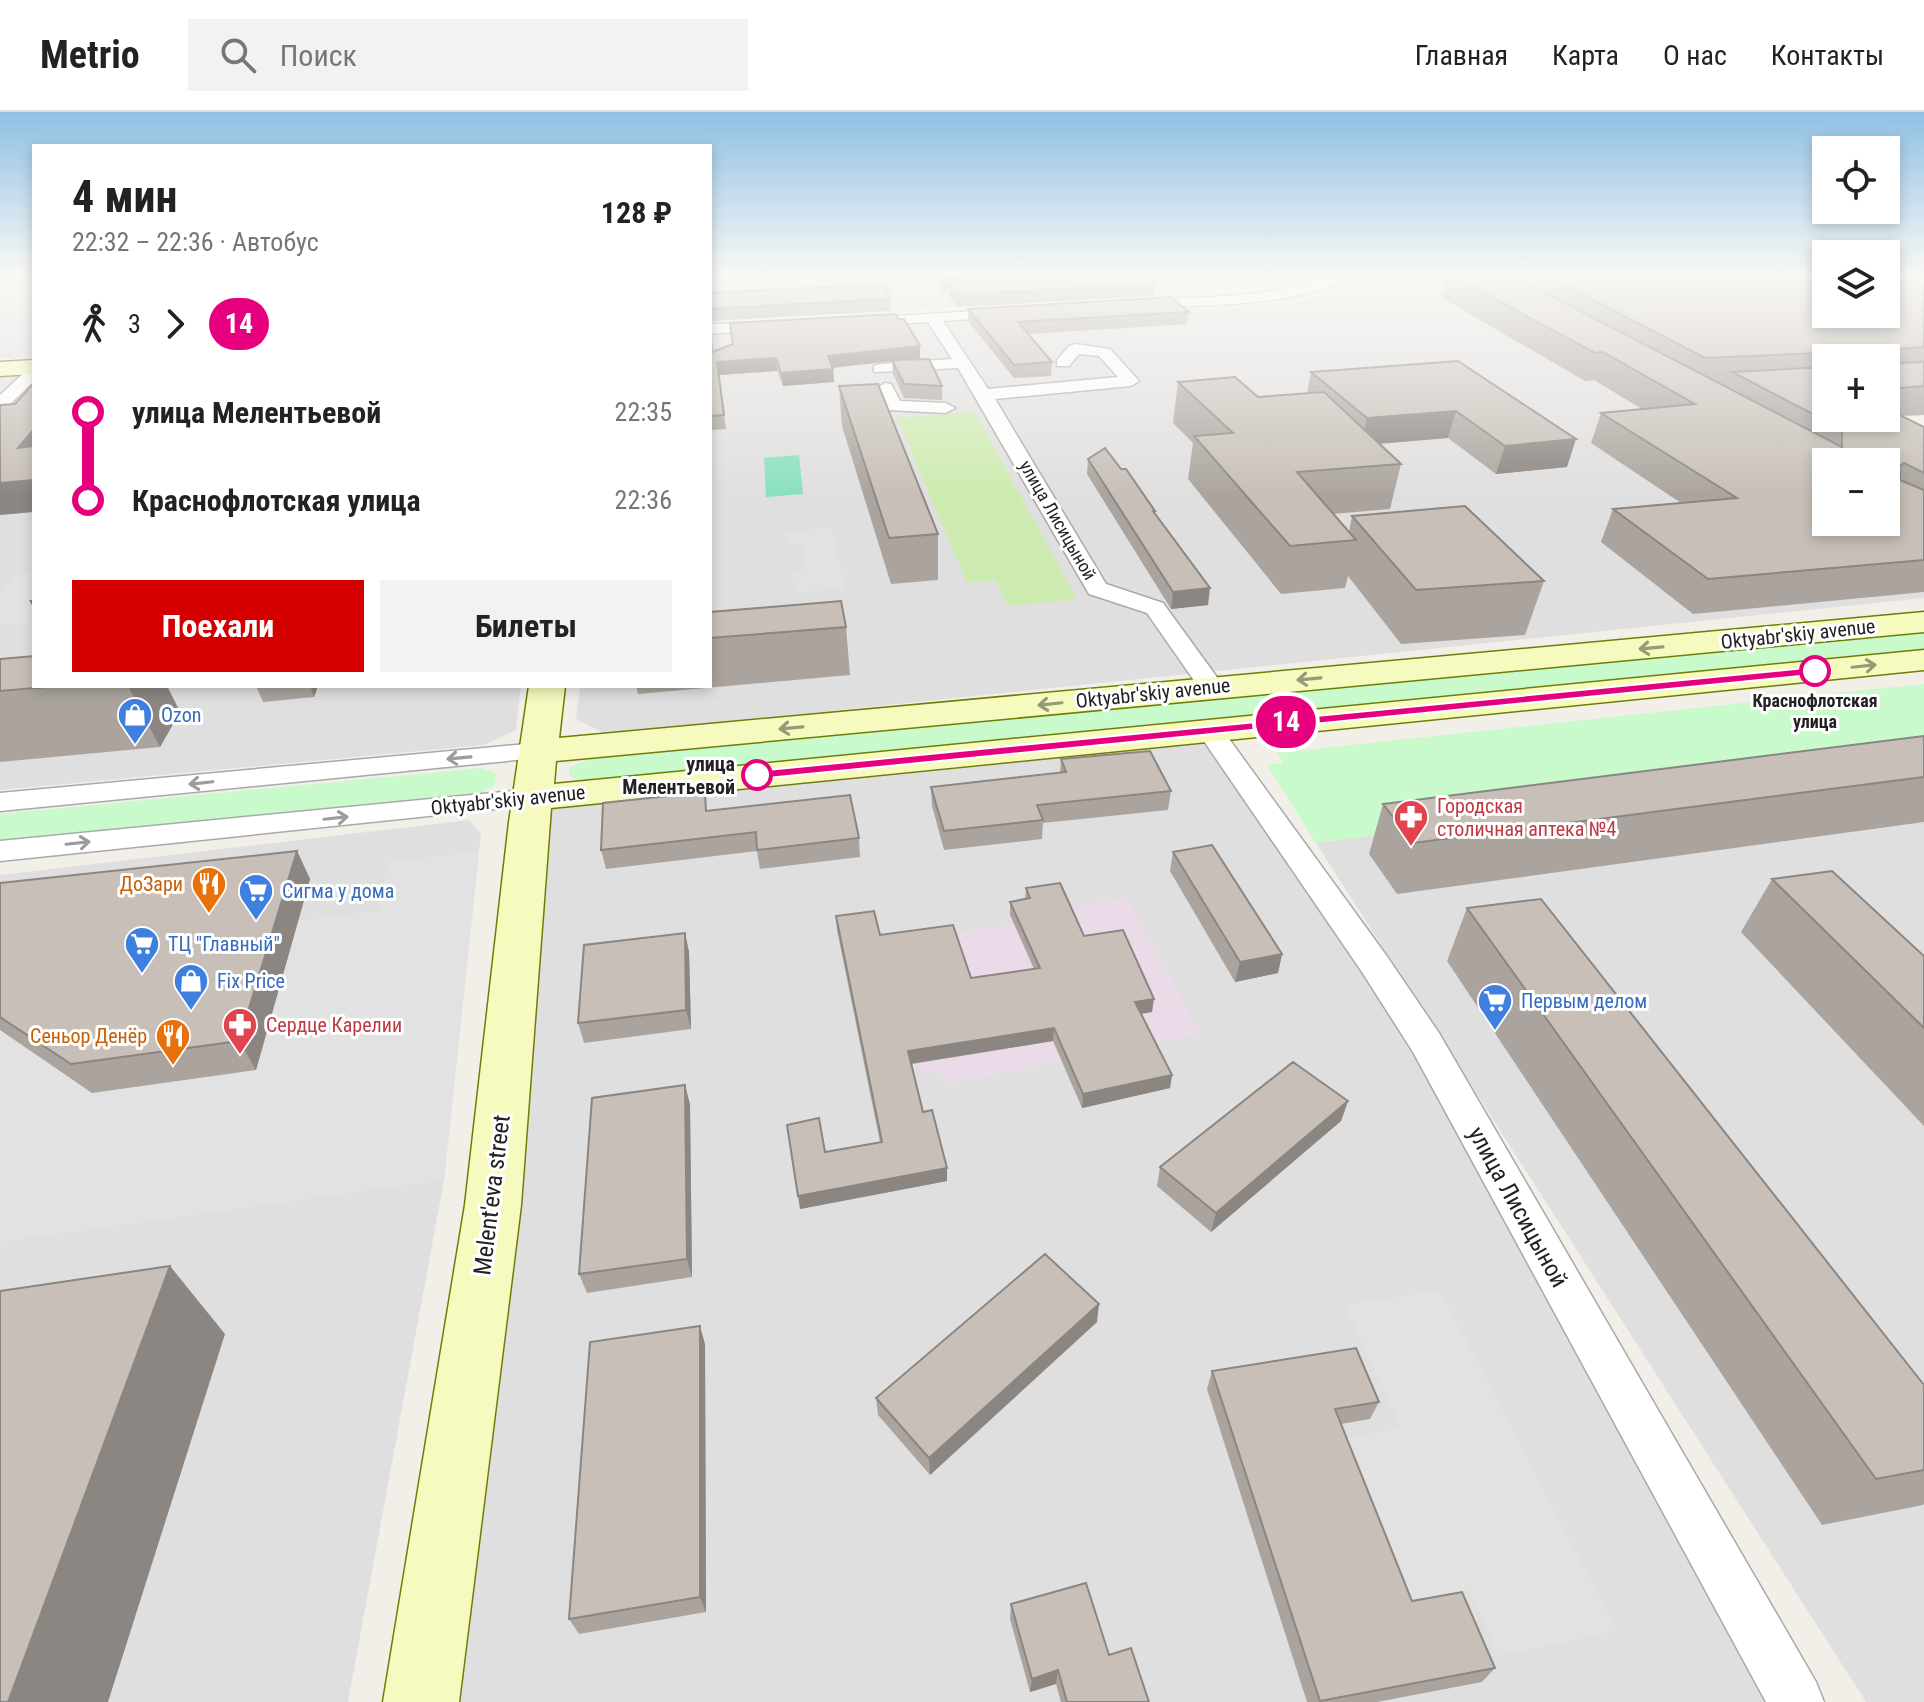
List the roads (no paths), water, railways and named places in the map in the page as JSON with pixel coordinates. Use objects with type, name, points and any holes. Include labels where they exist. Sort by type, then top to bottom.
[{"type":"main road","points":[[0,369],[32,369]]},
{"type":"main road","name":"Oktyabr'skiy avenue","points":[[537,751],[1924,622]]},
{"type":"main road","points":[[1704,643],[1706,653],[1720,665],[1747,678]]},
{"type":"main road","name":"Oktyabr'skiy avenue","points":[[533,798],[1924,660]]},
{"type":"main road","points":[[1369,674],[1392,684],[1403,697],[1392,711]]},
{"type":"main road","name":"Melent'eva street","points":[[421,1702],[493,1205],[537,751],[547,688]]},
{"type":"main road","points":[[946,714],[935,729],[937,741],[960,755]]},
{"type":"street","name":"улица Лисицыной","points":[[952,348],[1097,589],[1155,608],[1211,687]]},
{"type":"street","points":[[983,395],[1131,381],[1104,352],[1075,349],[1063,363]]},
{"type":"street","points":[[946,408],[894,406],[881,373],[962,363]]},
{"type":"street","points":[[0,404],[32,371]]},
{"type":"street","name":"улица Лисицыной","points":[[1210,731],[1277,831],[1399,999],[1426,1043],[1796,1702]]},
{"type":"street","name":"Oktyabr'skiy avenue","points":[[0,802],[537,751]]},
{"type":"street","name":"Oktyabr'skiy avenue","points":[[0,851],[533,798]]},
{"type":"place","name":"Краснофлотская улица","points":[[1815,671]]},
{"type":"place","name":"Ozon","points":[[135,746]]},
{"type":"place","name":"улица Мелентьевой","points":[[757,775]]},
{"type":"place","name":"Городская столичная аптека №4","points":[[1411,848]]},
{"type":"place","name":"ДоЗари","points":[[209,915]]},
{"type":"place","name":"Сигма у дома","points":[[256,922]]},
{"type":"place","name":"ТЦ \"Главный\"","points":[[142,975]]},
{"type":"place","name":"Fix Price","points":[[191,1012]]},
{"type":"place","name":"Первым делом","points":[[1495,1032]]},
{"type":"place","name":"Сердце Карелии","points":[[240,1056]]},
{"type":"place","name":"Сеньор Денёр","points":[[173,1067]]}]
